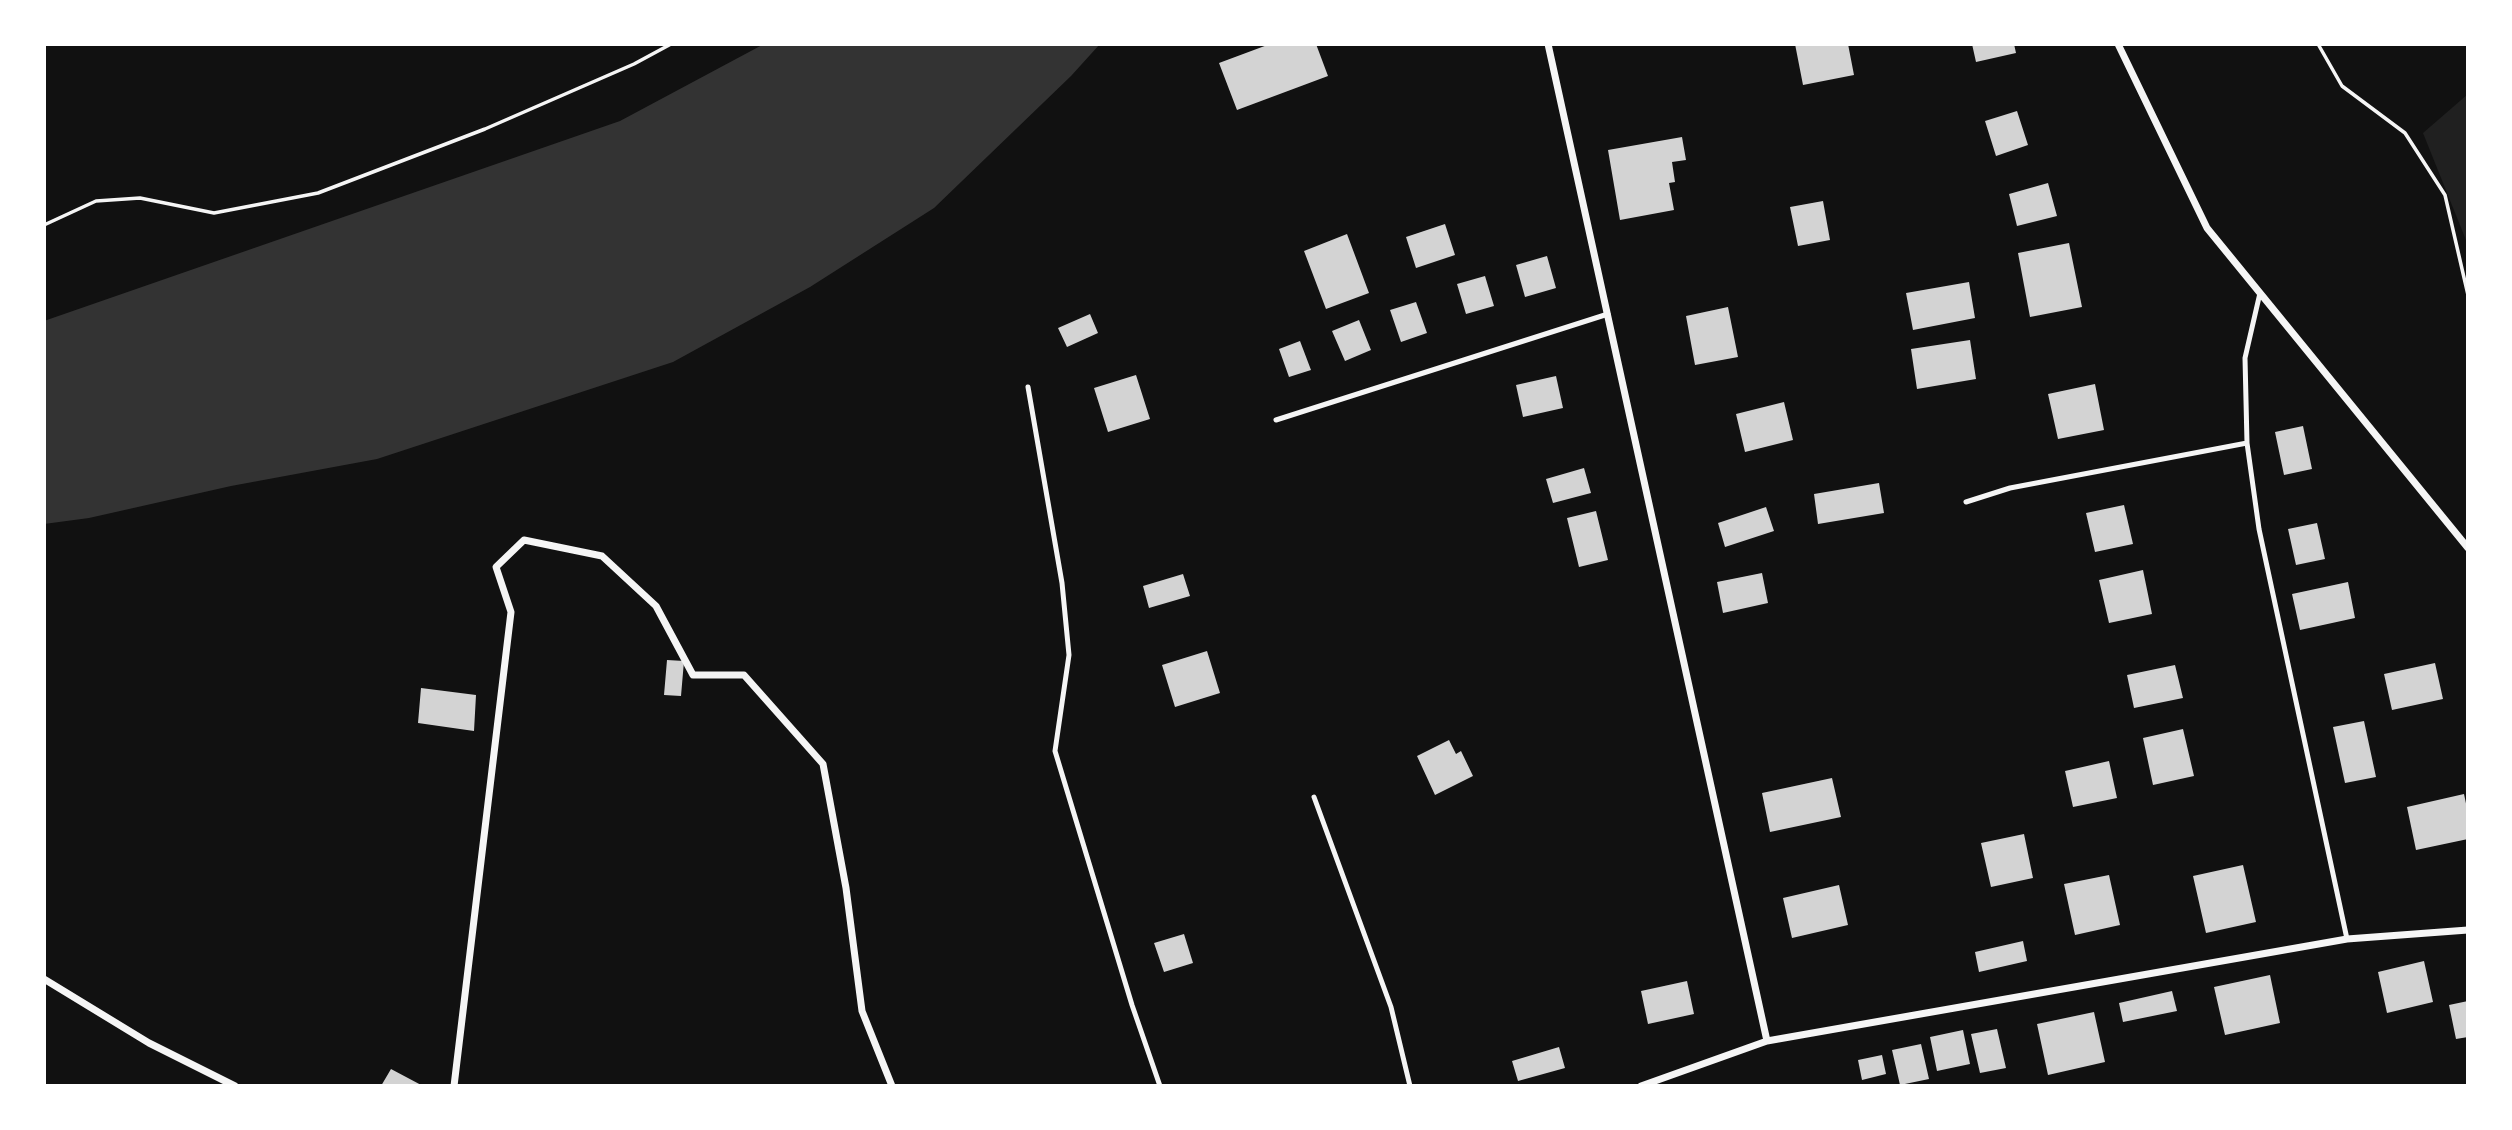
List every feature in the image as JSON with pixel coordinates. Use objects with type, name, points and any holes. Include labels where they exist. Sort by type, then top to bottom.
[{"type":"street","points":[[1548,44],[1767,1041]]},
{"type":"street","points":[[2118,44],[2207,228],[2468,548]]},
{"type":"street","points":[[454,1086],[511,612],[496,567],[524,540],[602,556],[656,606],[694,675],[744,675],[823,764],[846,888],[862,1011],[892,1086]]},
{"type":"street","points":[[1641,1086],[1767,1041],[2347,939],[2468,930]]},
{"type":"street","points":[[44,979],[149,1042],[235,1086]]},
{"type":"lane","points":[[2260,293],[2245,358],[2246,443],[2259,528],[2347,939]]},
{"type":"lane","points":[[1276,420],[1608,314]]},
{"type":"lane","points":[[1028,387],[1062,583],[1069,655],[1055,751],[1111,928],[1132,1005],[1160,1086]]},
{"type":"lane","points":[[1966,502],[2010,488],[2246,443]]},
{"type":"lane","points":[[1314,797],[1391,1007],[1410,1086]]},
{"type":"path","points":[[44,225],[96,201],[140,198],[214,213],[318,193],[485,129],[634,64],[671,44]]},
{"type":"path","points":[[2318,44],[2342,86],[2405,134],[2445,195],[2468,295]]},
{"type":"shaded area","points":[[764,44],[1100,44],[1071,76],[934,208],[810,287],[673,362],[377,459],[231,486],[89,518],[44,524],[44,321],[620,121]]},
{"type":"shaded area","points":[[2468,94],[2468,245],[2423,133]]},
{"type":"building","points":[[1270,44],[1316,44],[1328,76],[1237,110],[1219,63]]},
{"type":"building","points":[[1795,44],[1848,44],[1854,75],[1803,85]]},
{"type":"building","points":[[1972,44],[2014,44],[2016,53],[1976,62]]},
{"type":"building","points":[[2017,111],[2028,145],[1996,156],[1985,121]]},
{"type":"building","points":[[1682,137],[1686,160],[1672,162],[1675,182],[1669,183],[1674,210],[1620,220],[1608,150]]},
{"type":"building","points":[[2048,183],[2057,216],[2017,226],[2009,194]]},
{"type":"building","points":[[1823,201],[1830,240],[1798,246],[1790,207]]},
{"type":"building","points":[[1445,224],[1455,255],[1416,268],[1406,237]]},
{"type":"building","points":[[1347,234],[1369,293],[1326,309],[1304,251]]},
{"type":"building","points":[[2069,243],[2082,307],[2030,317],[2018,253]]},
{"type":"building","points":[[1547,256],[1556,288],[1525,297],[1516,265]]},
{"type":"building","points":[[1485,276],[1494,306],[1466,314],[1457,284]]},
{"type":"building","points":[[1969,282],[1975,318],[1913,330],[1906,293]]},
{"type":"building","points":[[1416,302],[1427,333],[1401,342],[1390,310]]},
{"type":"building","points":[[1728,307],[1738,357],[1695,365],[1686,316]]},
{"type":"building","points":[[1090,314],[1098,333],[1067,347],[1058,328]]},
{"type":"building","points":[[1359,320],[1371,350],[1345,361],[1332,331]]},
{"type":"building","points":[[1970,340],[1976,379],[1917,389],[1911,349]]},
{"type":"building","points":[[1300,341],[1311,370],[1289,377],[1279,349]]},
{"type":"building","points":[[1136,375],[1150,419],[1108,432],[1094,388]]},
{"type":"building","points":[[1556,376],[1563,408],[1523,417],[1516,385]]},
{"type":"building","points":[[2095,384],[2104,430],[2058,439],[2048,394]]},
{"type":"building","points":[[1784,402],[1793,440],[1745,452],[1736,414]]},
{"type":"building","points":[[2303,426],[2312,469],[2284,475],[2275,432]]},
{"type":"building","points":[[1584,468],[1591,493],[1553,503],[1546,479]]},
{"type":"building","points":[[1879,483],[1884,513],[1818,524],[1814,494]]},
{"type":"building","points":[[2124,505],[2133,544],[2095,552],[2086,513]]},
{"type":"building","points":[[1766,507],[1774,531],[1725,547],[1718,523]]},
{"type":"building","points":[[1596,511],[1608,560],[1579,567],[1567,518]]},
{"type":"building","points":[[2317,523],[2325,559],[2296,565],[2288,529]]},
{"type":"building","points":[[2143,570],[2152,614],[2109,623],[2099,580]]},
{"type":"building","points":[[1762,573],[1768,603],[1723,613],[1717,582]]},
{"type":"building","points":[[1183,574],[1190,596],[1149,608],[1143,586]]},
{"type":"building","points":[[2348,582],[2355,618],[2300,630],[2292,594]]},
{"type":"building","points":[[1207,651],[1220,693],[1175,707],[1162,665]]},
{"type":"building","points":[[667,660],[684,661],[681,696],[664,695]]},
{"type":"building","points":[[2435,663],[2443,699],[2392,710],[2384,674]]},
{"type":"building","points":[[2175,665],[2183,698],[2134,708],[2127,675]]},
{"type":"building","points":[[421,688],[476,695],[474,731],[418,723]]},
{"type":"building","points":[[2364,721],[2376,777],[2345,783],[2333,727]]},
{"type":"building","points":[[2183,729],[2194,776],[2153,785],[2143,738]]},
{"type":"building","points":[[1449,740],[1456,754],[1461,751],[1473,776],[1435,795],[1417,756]]},
{"type":"building","points":[[2109,761],[2117,798],[2073,807],[2065,771]]},
{"type":"building","points":[[1832,778],[1841,817],[1770,832],[1762,793]]},
{"type":"building","points":[[2464,794],[2468,813],[2468,839],[2416,850],[2407,807]]},
{"type":"building","points":[[2024,834],[2033,878],[1991,887],[1981,843]]},
{"type":"building","points":[[2243,865],[2256,922],[2206,933],[2193,876]]},
{"type":"building","points":[[2109,875],[2120,925],[2075,935],[2064,884]]},
{"type":"building","points":[[1839,885],[1848,925],[1792,938],[1783,898]]},
{"type":"building","points":[[1184,934],[1193,963],[1164,972],[1154,943]]},
{"type":"building","points":[[2023,941],[2027,961],[1979,972],[1975,952]]},
{"type":"building","points":[[2424,961],[2433,1002],[2387,1013],[2378,972]]},
{"type":"building","points":[[2270,975],[2280,1023],[2225,1035],[2214,987]]},
{"type":"building","points":[[1687,981],[1694,1014],[1648,1024],[1641,991]]},
{"type":"building","points":[[2172,991],[2177,1011],[2123,1022],[2119,1003]]},
{"type":"building","points":[[2468,1001],[2468,1037],[2456,1039],[2449,1005]]},
{"type":"building","points":[[2094,1012],[2105,1062],[2048,1075],[2037,1024]]},
{"type":"building","points":[[1997,1029],[2006,1068],[1980,1073],[1971,1034]]},
{"type":"building","points":[[1963,1030],[1970,1064],[1937,1071],[1930,1037]]},
{"type":"building","points":[[1921,1044],[1929,1079],[1900,1085],[1892,1050]]},
{"type":"building","points":[[1559,1047],[1565,1068],[1518,1081],[1512,1061]]},
{"type":"building","points":[[1882,1055],[1886,1074],[1862,1080],[1858,1060]]},
{"type":"building","points":[[391,1069],[423,1086],[381,1086]]}]
